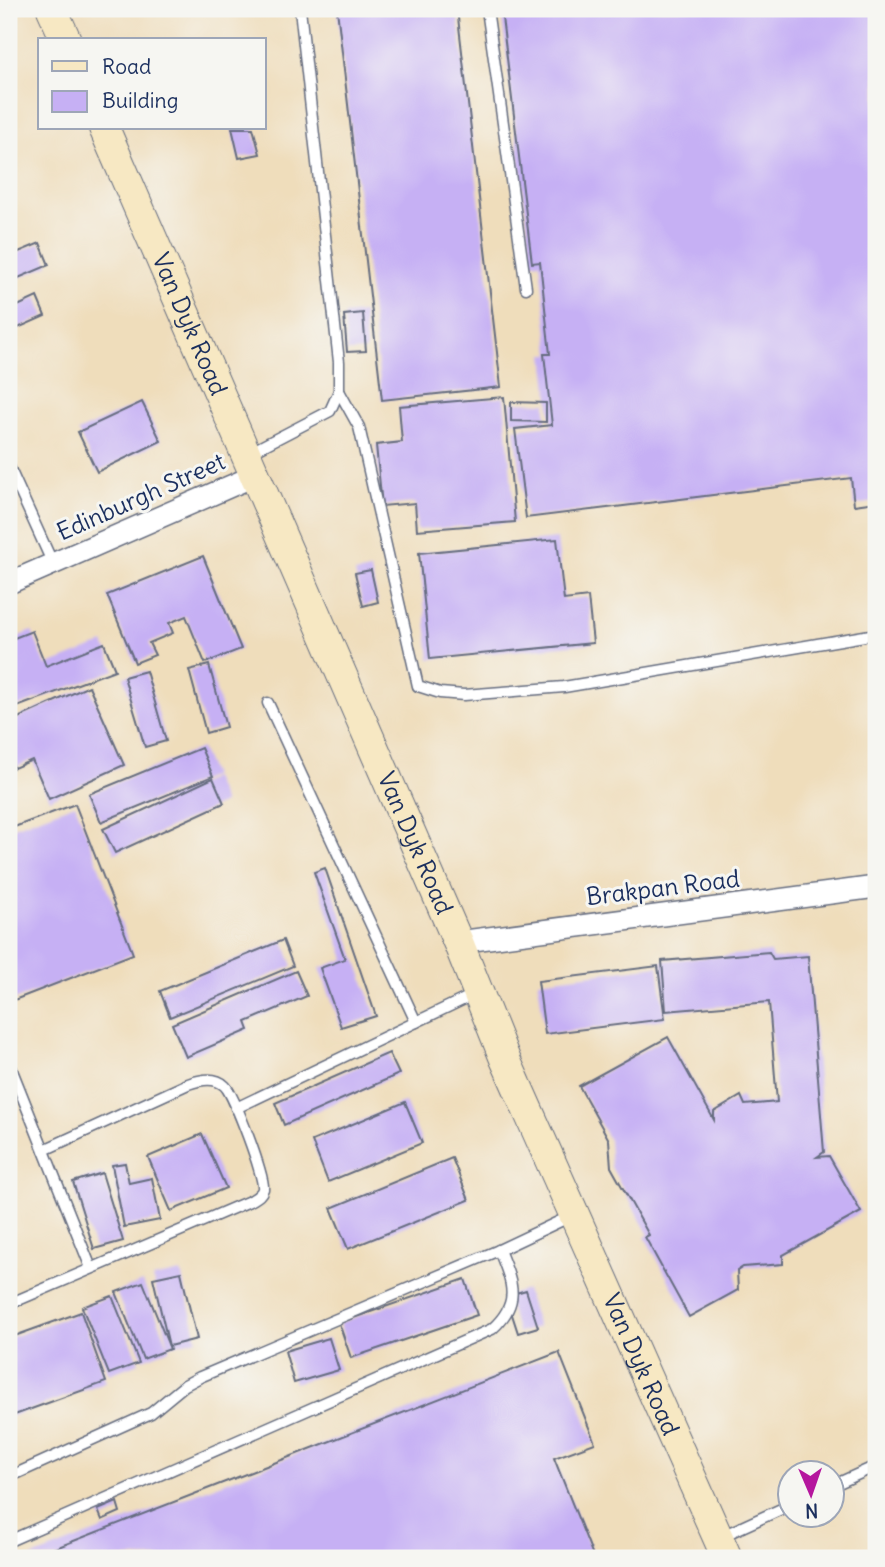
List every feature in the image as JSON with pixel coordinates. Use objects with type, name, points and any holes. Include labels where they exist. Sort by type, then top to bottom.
[{"type":"main road","points":[[52,9],[65,38]]},
{"type":"main road","name":"Van Dyk Road","points":[[105,130],[458,942],[477,993],[722,1548]]},
{"type":"street","name":"Edinburgh Street","points":[[9,583],[53,564],[251,465]]},
{"type":"street","name":"Brakpan Road","points":[[458,942],[876,887]]},
{"type":"lane","points":[[251,465],[330,411],[339,391],[339,362],[300,9]]},
{"type":"lane","points":[[487,9],[526,288]]},
{"type":"lane","points":[[339,391],[359,427],[418,686],[440,693],[464,695],[564,687],[876,634]]},
{"type":"lane","points":[[9,467],[53,564]]},
{"type":"lane","points":[[268,703],[416,1022]]},
{"type":"lane","points":[[236,1108],[477,993]]},
{"type":"lane","points":[[9,1063],[91,1268]]},
{"type":"lane","points":[[9,1304],[260,1195],[263,1187],[263,1178],[236,1108],[224,1085],[214,1080],[201,1080],[44,1150]]},
{"type":"lane","points":[[9,1477],[151,1413],[185,1385],[200,1377],[499,1250],[574,1215]]},
{"type":"lane","points":[[9,1541],[492,1329],[510,1306],[513,1293],[499,1250]]},
{"type":"lane","points":[[846,1480],[876,1466]]},
{"type":"lane","points":[[722,1548],[776,1514]]},
{"type":"building","points":[[337,9],[457,9],[501,387],[382,400]]},
{"type":"building","points":[[501,9],[876,9],[876,502],[854,505],[851,478],[526,518],[515,429],[552,425],[544,354],[550,354],[540,262],[532,263]]},
{"type":"building","points":[[232,130],[254,130],[260,154],[239,158]]},
{"type":"building","points":[[40,243],[49,265],[9,282],[9,256]]},
{"type":"building","points":[[37,297],[45,316],[9,332],[9,310]]},
{"type":"building","points":[[363,313],[366,351],[347,352],[344,315]]},
{"type":"building","points":[[504,397],[515,522],[417,530],[415,503],[382,506],[376,445],[402,442],[399,406]]},
{"type":"building","points":[[142,402],[161,441],[97,472],[78,432]]},
{"type":"building","points":[[511,402],[546,403],[546,422],[511,421]]},
{"type":"building","points":[[557,539],[564,600],[588,597],[593,643],[430,659],[419,553]]},
{"type":"building","points":[[203,556],[241,649],[205,663],[186,616],[169,623],[173,633],[149,643],[155,655],[135,663],[107,595]]},
{"type":"building","points":[[371,570],[378,602],[363,606],[355,573]]},
{"type":"building","points":[[32,631],[46,666],[104,643],[115,670],[9,710],[9,640]]},
{"type":"building","points":[[209,665],[226,727],[206,733],[189,670]]},
{"type":"building","points":[[146,671],[166,741],[145,747],[124,677]]},
{"type":"building","points":[[89,686],[124,765],[49,799],[32,760],[14,768],[9,757],[9,722]]},
{"type":"building","points":[[201,748],[213,776],[101,822],[89,794]]},
{"type":"building","points":[[213,778],[224,803],[115,853],[103,829]]},
{"type":"building","points":[[75,804],[133,954],[9,1002],[9,829]]},
{"type":"building","points":[[325,868],[376,1016],[341,1027],[320,968],[345,959],[314,872]]},
{"type":"building","points":[[283,940],[293,966],[170,1017],[160,991]]},
{"type":"building","points":[[769,952],[773,959],[808,956],[824,1152],[817,1157],[829,1156],[861,1212],[783,1255],[783,1264],[743,1267],[737,1271],[738,1290],[689,1317],[645,1237],[649,1235],[611,1167],[609,1140],[579,1086],[668,1037],[714,1120],[714,1112],[741,1096],[745,1105],[777,1102],[769,1002],[666,1011],[662,961]]},
{"type":"building","points":[[658,966],[665,1019],[545,1034],[538,981]]},
{"type":"building","points":[[296,971],[307,996],[246,1022],[249,1030],[186,1057],[172,1024]]},
{"type":"building","points":[[389,1053],[399,1074],[284,1125],[275,1103]]},
{"type":"building","points":[[405,1102],[422,1143],[328,1182],[312,1141]]},
{"type":"building","points":[[202,1134],[226,1188],[171,1211],[148,1157]]},
{"type":"building","points":[[452,1158],[469,1200],[348,1249],[331,1208]]},
{"type":"building","points":[[125,1163],[129,1183],[152,1178],[160,1220],[124,1227],[112,1165]]},
{"type":"building","points":[[102,1173],[123,1241],[94,1249],[73,1182]]},
{"type":"building","points":[[181,1272],[197,1339],[169,1346],[153,1278]]},
{"type":"building","points":[[465,1279],[477,1315],[351,1358],[339,1323]]},
{"type":"building","points":[[143,1282],[170,1349],[143,1359],[116,1292]]},
{"type":"building","points":[[526,1290],[538,1327],[518,1333],[506,1296]]},
{"type":"building","points":[[112,1296],[139,1363],[109,1374],[82,1307]]},
{"type":"building","points":[[81,1312],[106,1382],[9,1417],[9,1338]]},
{"type":"building","points":[[329,1338],[339,1370],[294,1383],[285,1351]]},
{"type":"building","points":[[559,1352],[595,1443],[554,1458],[594,1558],[30,1558]]},
{"type":"building","points":[[117,1502],[120,1512],[102,1520],[98,1510]]}]
